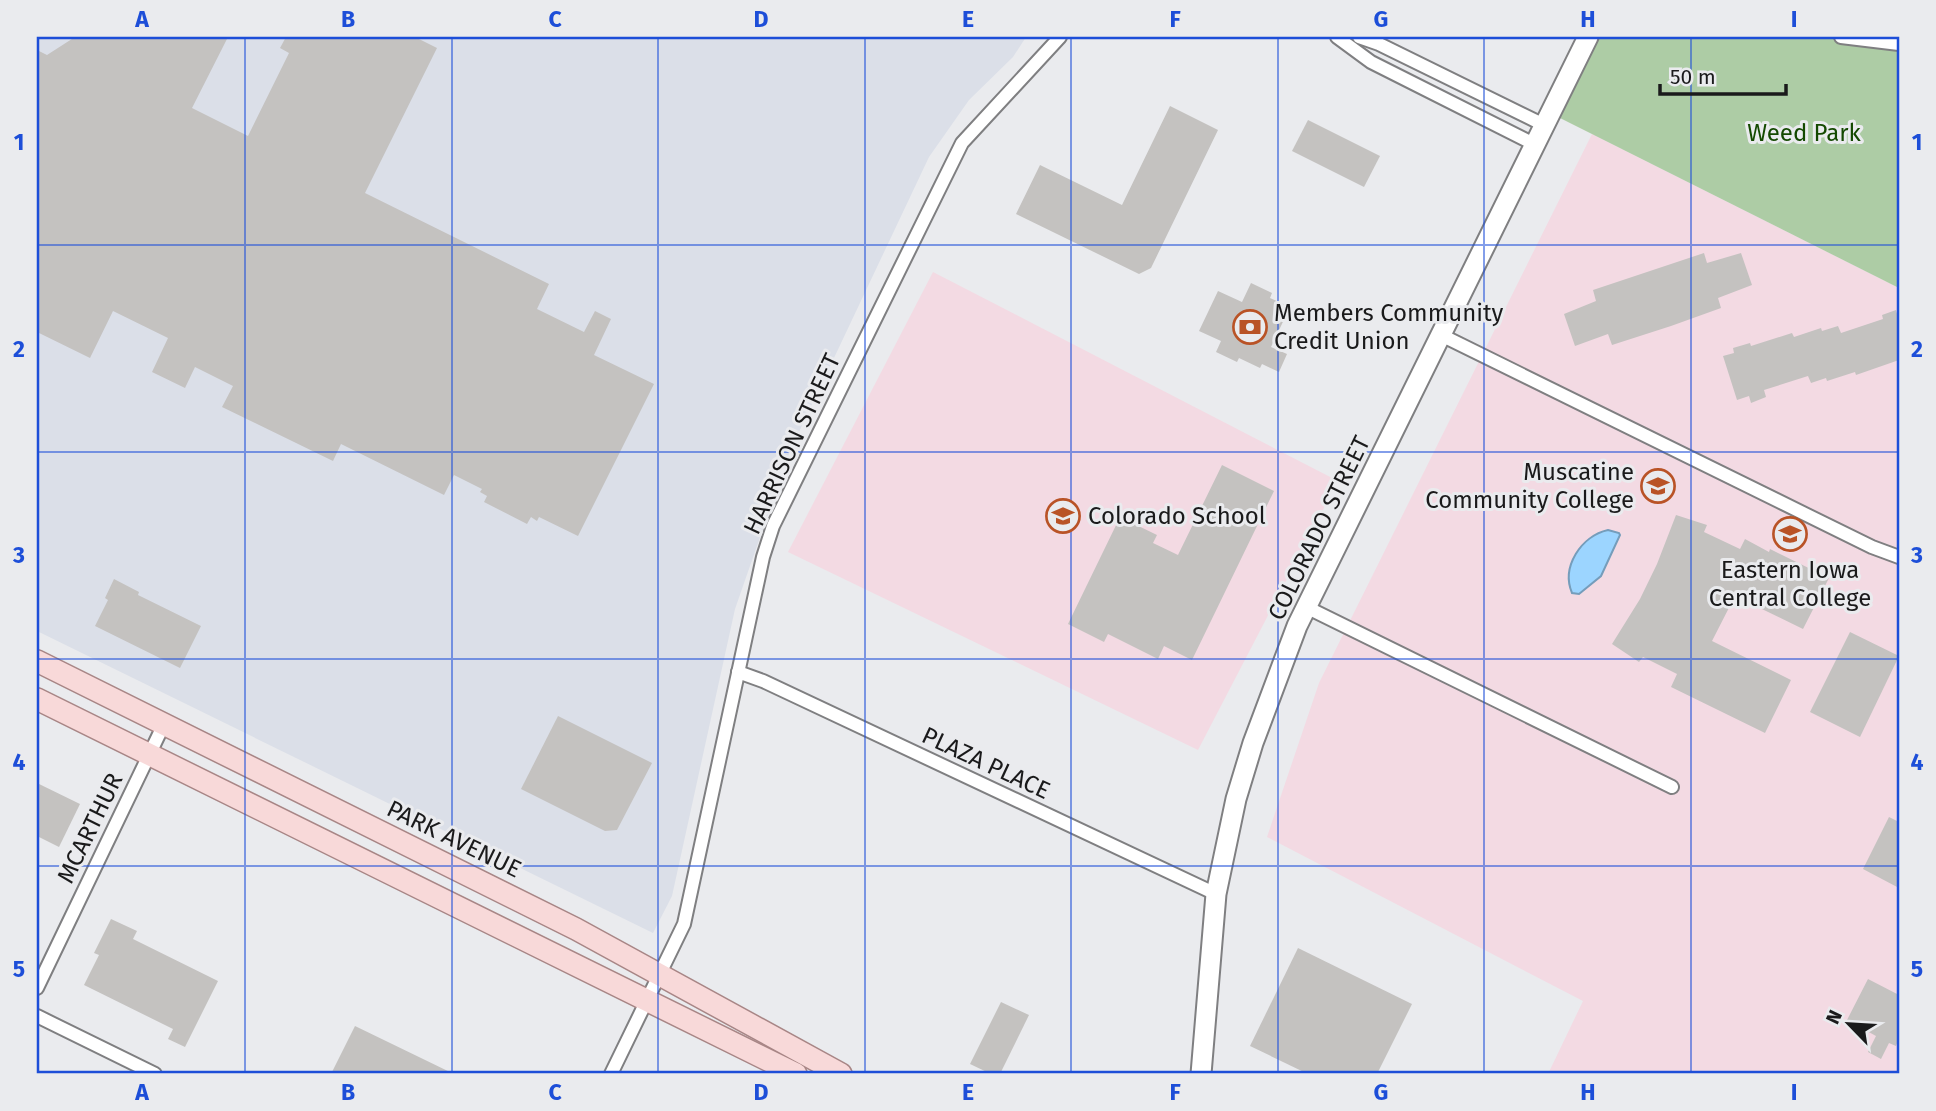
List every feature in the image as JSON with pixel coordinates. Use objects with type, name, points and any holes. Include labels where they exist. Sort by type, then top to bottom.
[{"type":"main road","name":"PARK AVENUE","points":[[37,661],[552,917],[660,973],[841,1074]]},
{"type":"main road","points":[[37,699],[796,1074]]},
{"type":"street","name":"HARRISON STREET","points":[[611,1074],[684,924],[763,557],[773,526],[962,143],[1060,37]]},
{"type":"street","points":[[1338,37],[1371,62],[1534,144]]},
{"type":"street","points":[[1359,37],[1379,44],[1544,125]]},
{"type":"street","name":"COLORADO STREET","points":[[1201,1074],[1216,894],[1236,799],[1253,743],[1307,607],[1588,37]]},
{"type":"street","points":[[1841,37],[1899,44]]},
{"type":"street","points":[[1440,334],[1899,558]]},
{"type":"street","points":[[1307,607],[1672,787]]},
{"type":"street","name":"PLAZA PLACE","points":[[738,671],[1216,894]]},
{"type":"street","name":"MCARTHUR","points":[[37,988],[164,724]]},
{"type":"street","points":[[37,1016],[155,1074]]},
{"type":"shaded area","points":[[37,37],[1026,37],[1013,57],[969,100],[929,157],[790,451],[735,609],[672,896],[653,933],[37,631]]},
{"type":"shaded area","name":"Muscatine Community College","points":[[1592,134],[1899,288],[1899,1074],[1548,1074],[1583,1001],[1267,837],[1319,683]]},
{"type":"shaded area","name":"Colorado School","points":[[933,272],[1338,481],[1198,750],[788,552]]},
{"type":"green space","name":"Weed Park","points":[[1590,37],[1899,37],[1899,288],[1552,114]]},
{"type":"water","points":[[1608,530],[1620,535],[1601,576],[1579,594],[1572,593],[1569,573],[1576,554],[1589,539]]},
{"type":"building","points":[[75,37],[228,37],[192,108],[248,136],[289,53],[280,48],[286,37],[415,37],[437,48],[365,193],[549,284],[537,309],[584,332],[595,311],[611,319],[594,355],[654,384],[578,536],[539,517],[537,521],[531,517],[527,524],[484,502],[487,496],[480,492],[482,489],[454,475],[444,495],[341,444],[333,461],[222,407],[233,386],[195,367],[185,388],[152,372],[168,338],[113,311],[90,358],[37,332],[37,50],[47,55]]},
{"type":"building","points":[[1170,106],[1218,130],[1151,268],[1139,274],[1016,214],[1040,165],[1122,205]]},
{"type":"building","points":[[1308,120],[1380,156],[1364,187],[1292,151]]},
{"type":"building","points":[[1704,253],[1707,263],[1741,253],[1752,285],[1718,298],[1721,308],[1671,326],[1612,345],[1608,334],[1575,346],[1564,314],[1596,301],[1593,290]]},
{"type":"building","points":[[1251,283],[1272,293],[1270,298],[1290,307],[1271,347],[1287,354],[1279,372],[1262,364],[1260,368],[1239,358],[1237,362],[1216,352],[1221,341],[1199,331],[1218,291],[1242,302]]},
{"type":"building","points":[[1896,310],[1899,321],[1899,360],[1856,375],[1855,372],[1827,381],[1826,378],[1811,383],[1808,376],[1764,390],[1766,397],[1751,403],[1749,396],[1737,400],[1723,356],[1734,353],[1733,348],[1750,343],[1751,346],[1792,333],[1794,337],[1821,328],[1822,331],[1838,326],[1841,333],[1883,319],[1882,315]]},
{"type":"building","points":[[1222,465],[1274,491],[1192,660],[1164,646],[1158,659],[1108,634],[1104,642],[1068,624],[1120,517],[1157,535],[1153,543],[1178,555]]},
{"type":"building","points":[[1676,515],[1707,525],[1704,532],[1740,549],[1745,539],[1829,578],[1803,629],[1735,596],[1712,641],[1791,680],[1765,733],[1671,687],[1677,674],[1643,657],[1639,662],[1612,644],[1640,599]]},
{"type":"building","points":[[114,579],[139,592],[138,595],[201,626],[180,668],[95,626],[108,600],[105,598]]},
{"type":"building","points":[[1850,632],[1899,656],[1860,737],[1810,712]]},
{"type":"building","points":[[558,716],[652,763],[617,830],[605,831],[521,789]]},
{"type":"building","points":[[37,783],[80,804],[59,847],[37,836]]},
{"type":"building","points":[[1889,817],[1899,822],[1899,888],[1863,869]]},
{"type":"building","points":[[111,919],[137,931],[133,939],[218,981],[185,1047],[168,1039],[173,1029],[84,985],[99,955],[94,953]]},
{"type":"building","points":[[1298,948],[1412,1004],[1377,1074],[1308,1074],[1250,1046]]},
{"type":"building","points":[[1868,979],[1899,995],[1899,1038],[1896,1046],[1889,1043],[1881,1059],[1868,1052],[1876,1036],[1847,1020]]},
{"type":"building","points":[[1001,1002],[1029,1015],[1000,1074],[991,1074],[970,1064]]},
{"type":"building","points":[[355,1026],[454,1074],[331,1074]]},
{"type":"place","name":"Members Community Credit Union","points":[[1250,327]]},
{"type":"place","name":"Muscatine Community College","points":[[1658,486]]},
{"type":"place","name":"Colorado School","points":[[1063,516]]},
{"type":"place","name":"Eastern Iowa Central College","points":[[1790,534]]}]
